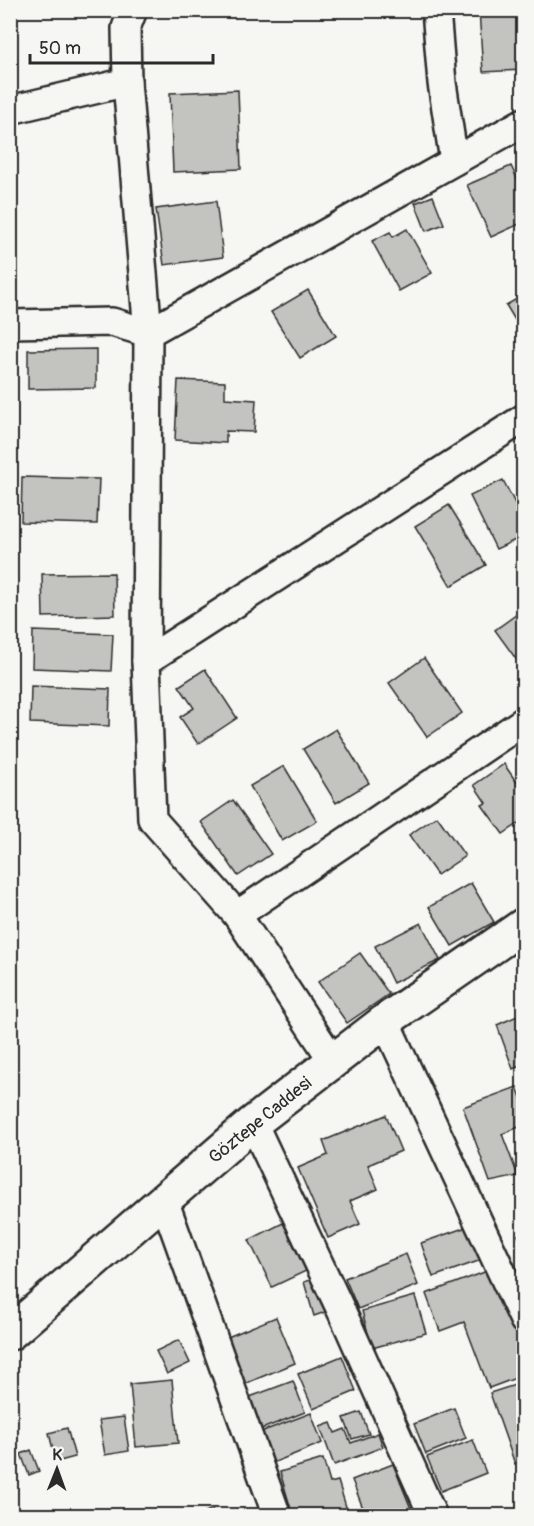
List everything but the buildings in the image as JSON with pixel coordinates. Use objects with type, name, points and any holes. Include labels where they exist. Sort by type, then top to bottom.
[{"type":"street","points":[[133,10],[126,28],[127,82],[148,333],[146,662],[152,819],[237,915],[333,1061]]},
{"type":"street","points":[[436,10],[442,83],[454,161]]},
{"type":"street","points":[[10,110],[127,82]]},
{"type":"street","points":[[10,324],[112,322],[148,333],[524,122]]},
{"type":"street","points":[[146,662],[524,418]]},
{"type":"street","points":[[237,915],[524,721]]},
{"type":"street","name":"Göztepe Caddesi","points":[[10,1333],[253,1124],[385,1021],[524,925]]},
{"type":"street","points":[[385,1021],[524,1320]]},
{"type":"street","points":[[253,1124],[434,1515]]},
{"type":"street","points":[[164,1200],[277,1515]]}]
